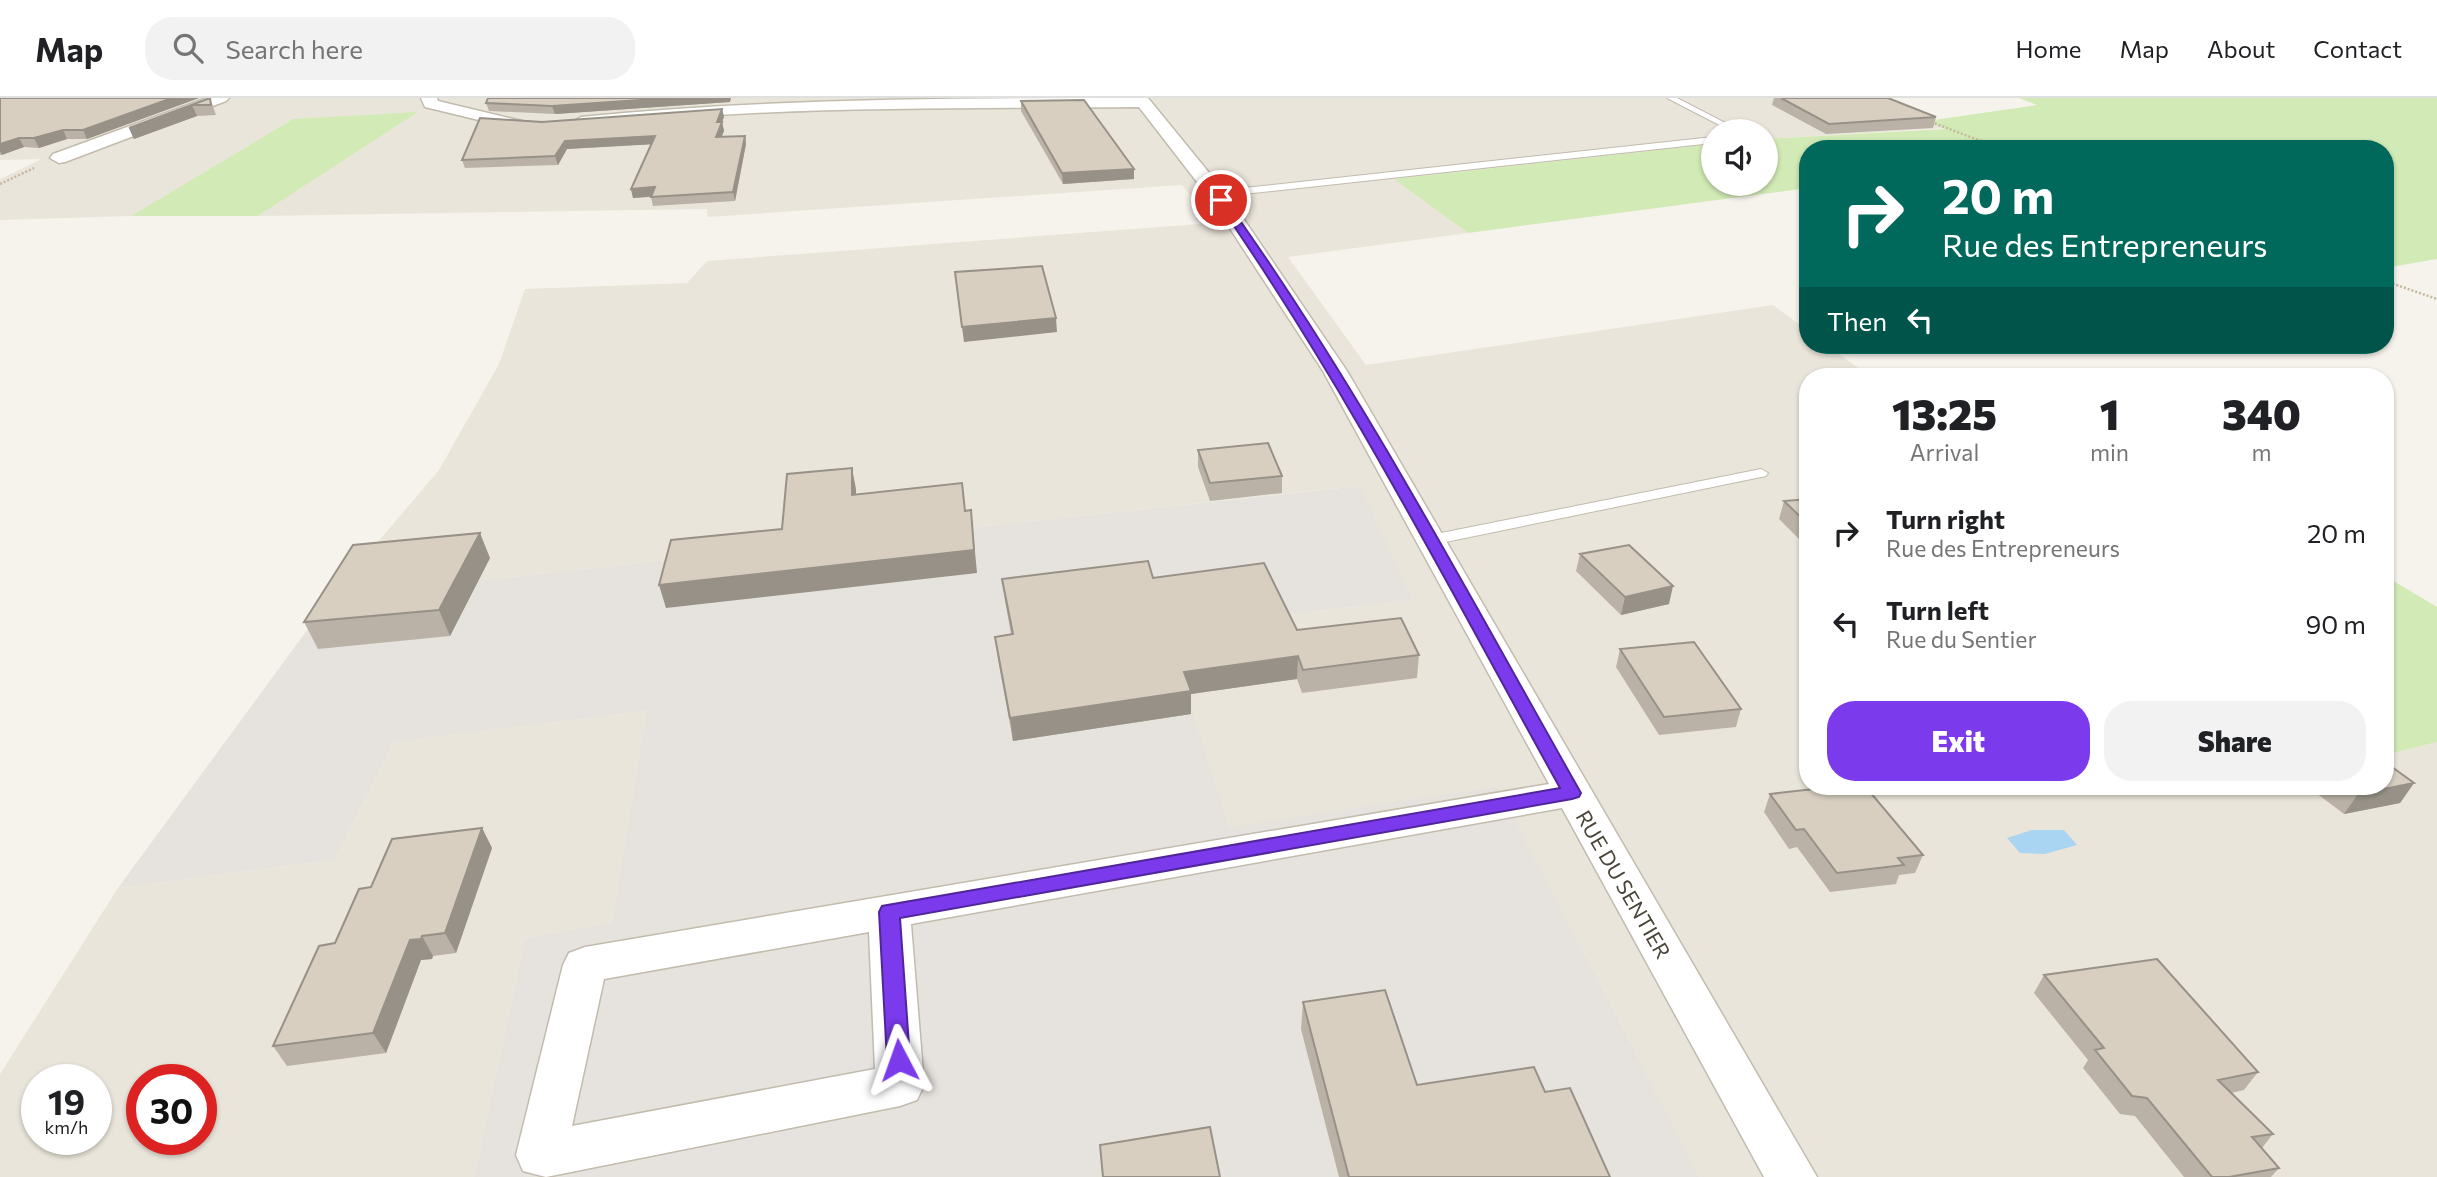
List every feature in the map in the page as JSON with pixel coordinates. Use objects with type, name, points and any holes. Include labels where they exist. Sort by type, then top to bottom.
[{"type":"street","points":[[59,158],[221,98]]},
{"type":"street","points":[[429,98],[431,104],[446,110],[504,123],[541,125]]},
{"type":"street","points":[[564,123],[667,112],[834,105],[1141,100]]},
{"type":"street","name":"RUE DU SENTIER","points":[[1141,100],[1216,194],[1265,263],[1335,371],[1791,1177]]},
{"type":"street","points":[[889,912],[900,1085],[541,1155],[585,965],[889,912],[1572,793]]},
{"type":"lane","points":[[1671,98],[1713,119]]},
{"type":"lane","points":[[1216,194],[1701,141]]},
{"type":"lane","points":[[1431,540],[1761,473]]},
{"type":"path","points":[[1927,121],[1978,140]]},
{"type":"path","points":[[0,184],[59,158]]},
{"type":"path","points":[[2394,284],[2437,299]]},
{"type":"shaded area","points":[[0,98],[1871,98],[1947,128],[1778,138],[1778,119],[1701,119],[1701,145],[1395,179],[1468,233],[1288,257],[1366,365],[1773,305],[1799,324],[1799,354],[1839,354],[1858,368],[1799,368],[1799,795],[2394,795],[2394,753],[2437,742],[2437,1177],[1700,1177],[1498,786],[1229,828],[1167,628],[1413,600],[1359,486],[332,596],[439,470],[499,364],[525,289],[687,283],[707,261],[1213,223],[1182,185],[708,217],[707,209],[258,216],[416,113],[293,119],[131,216],[0,220],[0,179],[42,159],[0,160]]},
{"type":"shaded area","points":[[1360,486],[1413,600],[1167,628],[1229,827],[1498,786],[1700,1177],[474,1177],[525,938],[612,922],[646,711],[394,742],[334,860],[118,888],[332,596]]},
{"type":"shaded area","points":[[646,711],[612,922],[525,938],[474,1177],[0,1177],[0,1074],[118,888],[334,860],[394,742]]},
{"type":"green space","points":[[2019,98],[2437,98],[2437,259],[2394,266],[2394,140],[1799,140],[1799,189],[1778,192],[1778,138],[1945,129],[1927,121],[2037,105]]},
{"type":"green space","points":[[418,112],[258,216],[131,216],[293,119]]},
{"type":"green space","points":[[1701,145],[1701,196],[1748,196],[1468,233],[1394,179]]},
{"type":"green space","points":[[2394,581],[2437,607],[2437,742],[2394,753]]},
{"type":"water","points":[[2032,830],[2064,830],[2077,845],[2045,854],[2020,853],[2007,838]]},
{"type":"building","points":[[0,98],[172,98],[83,130],[63,130],[0,144]]},
{"type":"building","points":[[210,98],[211,105],[192,105],[129,128]]},
{"type":"building","points":[[488,98],[670,98],[552,106],[486,103]]},
{"type":"building","points":[[1781,98],[1888,98],[1936,117],[1829,124]]},
{"type":"building","points":[[1084,100],[1134,169],[1062,173],[1021,101]]},
{"type":"building","points":[[722,109],[717,122],[722,122],[716,137],[745,136],[733,192],[651,197],[655,187],[631,189],[655,136],[565,141],[555,156],[462,160],[480,118],[542,122]]},
{"type":"building","points":[[1042,266],[1056,318],[962,327],[955,272]]},
{"type":"building","points":[[1268,443],[1282,476],[1210,483],[1198,450]]},
{"type":"building","points":[[852,468],[852,495],[962,483],[965,511],[971,510],[974,550],[659,585],[671,540],[782,529],[787,474]]},
{"type":"building","points":[[1799,500],[1799,515],[1784,501]]},
{"type":"building","points":[[480,533],[439,610],[304,622],[353,545]]},
{"type":"building","points":[[1629,545],[1673,586],[1625,597],[1580,554]]},
{"type":"building","points":[[1148,561],[1153,578],[1264,563],[1297,630],[1401,618],[1419,655],[1303,670],[1298,656],[1184,672],[1191,691],[1010,718],[995,637],[1013,634],[1002,579]]},
{"type":"building","points":[[1694,642],[1741,709],[1664,717],[1620,649]]},
{"type":"building","points":[[2394,769],[2414,783],[2394,787]]},
{"type":"building","points":[[1799,791],[1799,795],[1873,795],[1923,855],[1898,858],[1904,865],[1837,873],[1804,829],[1796,830],[1770,794]]},
{"type":"building","points":[[482,828],[445,933],[410,940],[373,1033],[273,1046],[319,946],[335,943],[359,889],[371,887],[392,839]]},
{"type":"building","points":[[2157,959],[2258,1072],[2218,1080],[2273,1134],[2252,1137],[2279,1168],[2229,1177],[2212,1177],[2147,1098],[2132,1096],[2095,1050],[2104,1048],[2044,975]]},
{"type":"building","points":[[1385,990],[1417,1085],[1534,1067],[1545,1092],[1570,1088],[1610,1177],[1349,1177],[1303,1002]]},
{"type":"building","points":[[1210,1127],[1220,1177],[1103,1177],[1100,1145]]},
{"type":"route","points":[[899,1060],[889,912],[1572,793],[1335,371],[1221,200]]}]
